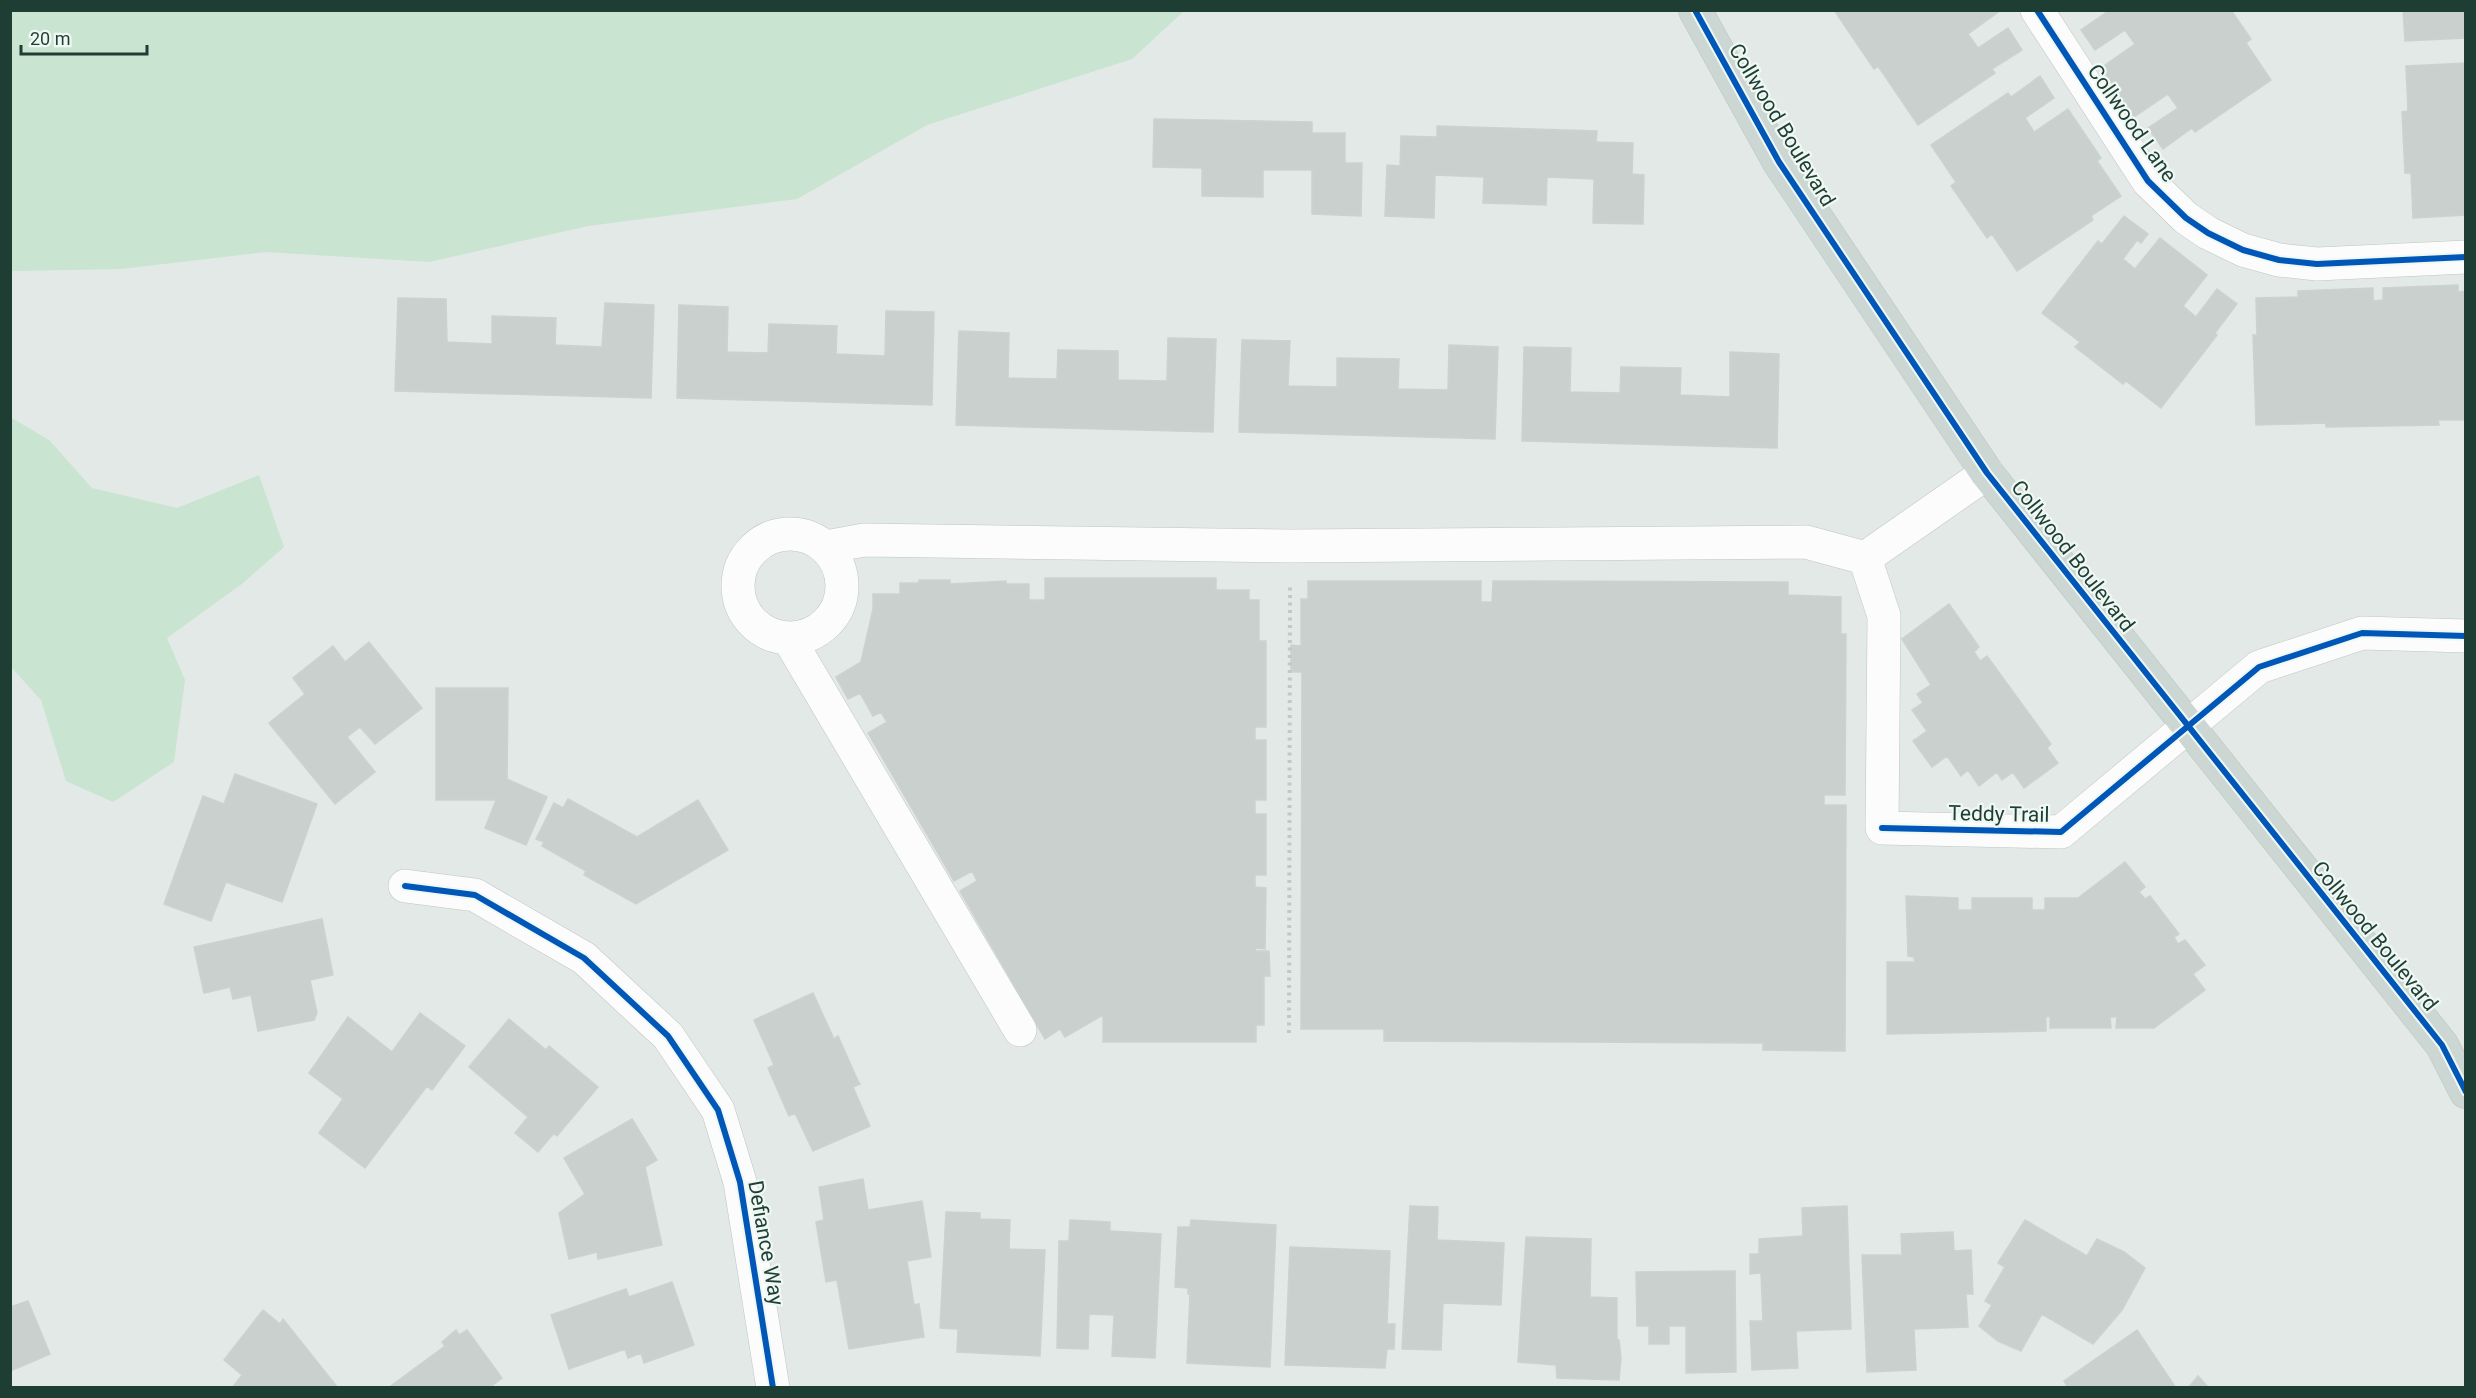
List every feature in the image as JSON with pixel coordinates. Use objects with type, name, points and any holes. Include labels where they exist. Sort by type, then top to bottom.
[{"type":"main road","name":"Collwood Boulevard","points":[[1695,10],[1779,162],[1986,473],[2442,1046],[2466,1092]]},
{"type":"street","name":"Collwood Lane","points":[[2037,10],[2148,181],[2186,218],[2208,233],[2243,250],[2279,260],[2317,264],[2466,256]]},
{"type":"street","points":[[825,547],[864,540],[1290,546],[1806,542],[1865,558],[1986,473]]},
{"type":"street","points":[[778,535],[795,535],[811,539],[825,547],[837,562],[842,579],[835,614],[823,627],[807,636],[789,639],[772,636],[758,627],[747,615],[740,600],[738,584],[741,567],[750,553],[763,542],[778,535]]},
{"type":"street","name":"Teddy Trail","points":[[1865,558],[1884,616],[1882,828],[2061,832],[2259,667],[2362,633],[2466,636]]},
{"type":"street","points":[[789,639],[1020,1030]]},
{"type":"street","name":"Defiance Way","points":[[405,886],[475,895],[584,958],[668,1036],[718,1110],[740,1182],[773,1388]]},
{"type":"path","points":[[1289,1033],[1290,546]]},
{"type":"green space","points":[[10,11],[1184,11],[1132,59],[927,125],[797,199],[588,226],[429,262],[266,252],[121,269],[11,271]]},
{"type":"green space","points":[[10,417],[49,440],[92,488],[177,508],[259,475],[284,547],[243,583],[167,638],[185,680],[174,762],[113,802],[66,781],[41,700],[11,667]]},
{"type":"building","points":[[1834,10],[2001,10],[1968,34],[1978,48],[2008,28],[2022,50],[1992,69],[1995,73],[1918,125],[1878,66],[1874,69]]},
{"type":"building","points":[[2110,10],[2231,10],[2251,39],[2246,43],[2271,80],[2195,132],[2192,128],[2163,149],[2148,128],[2178,108],[2168,94],[2134,117],[2101,68],[2135,44],[2125,30],[2095,50],[2081,30]]},
{"type":"building","points":[[2403,10],[2466,10],[2466,38],[2405,41]]},
{"type":"building","points":[[2466,63],[2466,215],[2413,218],[2411,173],[2405,173],[2402,112],[2408,111],[2406,66]]},
{"type":"building","points":[[2040,76],[2054,98],[2025,118],[2034,132],[2068,109],[2101,158],[2097,161],[2121,196],[2091,216],[2093,220],[2017,271],[1992,234],[1987,238],[1951,186],[1956,182],[1931,145],[2008,93],[2011,97]]},
{"type":"building","points":[[1154,119],[1312,122],[1312,133],[1345,133],[1345,163],[1362,163],[1361,216],[1312,214],[1312,170],[1263,170],[1263,197],[1202,196],[1202,168],[1153,167]]},
{"type":"building","points":[[1437,126],[1597,131],[1596,142],[1633,143],[1632,174],[1644,175],[1643,224],[1593,223],[1594,179],[1547,177],[1546,205],[1483,203],[1484,177],[1435,175],[1434,218],[1385,216],[1387,165],[1400,166],[1401,136],[1437,137]]},
{"type":"building","points":[[2124,216],[2148,234],[2141,243],[2137,240],[2123,259],[2135,269],[2160,238],[2207,275],[2183,306],[2196,317],[2217,289],[2237,304],[2215,333],[2217,335],[2161,408],[2126,381],[2123,384],[2075,347],[2080,342],[2042,313],[2098,241],[2102,244]]},
{"type":"building","points":[[2458,285],[2458,292],[2466,291],[2466,420],[2438,420],[2439,425],[2326,427],[2326,423],[2256,425],[2253,335],[2257,335],[2256,298],[2298,297],[2298,291],[2373,288],[2373,301],[2383,300],[2383,288]]},
{"type":"building","points":[[398,298],[446,299],[447,342],[492,344],[492,316],[556,318],[555,345],[602,347],[605,303],[654,305],[651,398],[395,391]]},
{"type":"building","points":[[679,305],[728,307],[727,352],[768,353],[769,324],[837,326],[836,354],[885,356],[886,311],[934,312],[932,405],[677,398]]},
{"type":"building","points":[[959,331],[1009,333],[1008,378],[1057,379],[1058,350],[1118,351],[1118,380],[1167,381],[1168,338],[1216,339],[1213,432],[956,425]]},
{"type":"building","points":[[1242,340],[1290,341],[1288,386],[1337,387],[1337,358],[1399,359],[1398,389],[1448,390],[1449,345],[1498,347],[1495,439],[1239,432]]},
{"type":"building","points":[[1524,347],[1571,348],[1570,392],[1620,393],[1621,367],[1681,368],[1680,395],[1730,397],[1730,352],[1779,354],[1777,448],[1522,441]]},
{"type":"building","points":[[1045,578],[1216,578],[1216,590],[1249,590],[1249,600],[1259,600],[1259,641],[1266,641],[1266,727],[1255,727],[1255,740],[1266,740],[1266,800],[1255,800],[1255,814],[1266,814],[1266,875],[1255,875],[1255,887],[1266,888],[1265,949],[1256,948],[1255,951],[1269,951],[1270,976],[1264,976],[1264,1025],[1256,1025],[1256,1042],[1103,1042],[1103,1015],[1065,1037],[1060,1029],[1045,1039],[960,891],[977,881],[972,871],[954,881],[868,733],[887,722],[881,712],[873,716],[860,693],[848,699],[836,677],[861,662],[873,609],[873,594],[900,594],[900,583],[919,583],[919,580],[950,580],[950,584],[1006,581],[1006,584],[1029,584],[1029,600],[1045,600]]},
{"type":"building","points":[[1308,581],[1481,581],[1481,602],[1492,602],[1493,581],[1788,582],[1788,595],[1841,597],[1841,634],[1846,634],[1845,795],[1824,795],[1824,805],[1846,805],[1845,1051],[1763,1050],[1763,1043],[1384,1041],[1384,1029],[1301,1029],[1302,672],[1291,672],[1291,645],[1301,646],[1301,599],[1308,599]]},
{"type":"building","points":[[1949,604],[1979,647],[1974,652],[1980,661],[1987,656],[2051,744],[2047,748],[2058,763],[2024,788],[2013,772],[2002,780],[1997,772],[1979,786],[1968,770],[1961,776],[1947,756],[1932,767],[1913,741],[1927,731],[1912,710],[1923,703],[1917,694],[1931,685],[1902,639]]},
{"type":"building","points":[[369,642],[422,708],[375,744],[360,727],[347,737],[375,772],[335,804],[269,723],[305,694],[293,678],[333,646],[345,662]]},
{"type":"building","points":[[436,688],[508,688],[507,779],[547,797],[526,845],[485,828],[496,800],[436,800]]},
{"type":"building","points":[[235,774],[317,804],[282,902],[226,882],[211,921],[164,904],[203,796],[224,804]]},
{"type":"building","points":[[568,799],[637,837],[698,800],[728,850],[636,904],[584,875],[586,871],[542,846],[544,842],[536,839],[554,803],[563,808]]},
{"type":"building","points":[[2125,862],[2145,887],[2139,892],[2145,899],[2150,896],[2179,934],[2174,937],[2178,944],[2185,940],[2205,965],[2193,974],[2205,990],[2154,1028],[2116,1028],[2117,1017],[2110,1017],[2111,1028],[2050,1028],[2050,1016],[2046,1017],[2046,1031],[1887,1034],[1887,962],[1915,962],[1914,957],[1908,956],[1906,896],[1958,898],[1958,910],[1972,910],[1972,898],[2032,898],[2032,910],[2045,910],[2045,898],[2078,898]]},
{"type":"building","points":[[322,919],[333,975],[310,980],[317,1013],[314,1020],[258,1031],[251,995],[233,999],[230,987],[204,993],[194,947]]},
{"type":"building","points":[[813,993],[834,1039],[838,1036],[860,1084],[853,1087],[870,1126],[813,1151],[795,1113],[789,1116],[768,1068],[774,1065],[754,1020]]},
{"type":"building","points":[[420,1013],[465,1046],[432,1090],[427,1086],[365,1168],[319,1133],[343,1099],[309,1073],[348,1017],[392,1052]]},
{"type":"building","points":[[509,1019],[546,1050],[549,1046],[598,1087],[557,1136],[554,1133],[538,1152],[515,1133],[528,1117],[469,1067]]},
{"type":"building","points":[[632,1119],[657,1160],[645,1167],[662,1245],[598,1259],[597,1252],[569,1259],[559,1213],[585,1194],[564,1158]]},
{"type":"building","points":[[863,1179],[868,1210],[922,1201],[931,1257],[907,1261],[914,1305],[919,1304],[924,1337],[849,1349],[837,1280],[826,1282],[816,1222],[824,1220],[819,1187]]},
{"type":"building","points":[[1410,1206],[1438,1207],[1437,1240],[1504,1243],[1501,1305],[1443,1303],[1441,1350],[1402,1349]]},
{"type":"building","points":[[1847,1206],[1851,1329],[1796,1331],[1798,1368],[1752,1370],[1750,1321],[1763,1321],[1761,1273],[1750,1274],[1750,1254],[1759,1254],[1759,1239],[1803,1236],[1802,1208]]},
{"type":"building","points":[[946,1212],[980,1213],[980,1219],[1010,1220],[1009,1249],[1045,1250],[1040,1356],[957,1352],[958,1329],[940,1328]]},
{"type":"building","points":[[1070,1220],[1110,1222],[1110,1231],[1161,1234],[1155,1358],[1112,1356],[1114,1315],[1089,1314],[1088,1349],[1057,1348],[1059,1241],[1069,1241]]},
{"type":"building","points":[[1191,1220],[1276,1225],[1270,1367],[1187,1363],[1190,1294],[1188,1294],[1188,1288],[1175,1287],[1178,1227],[1190,1227]]},
{"type":"building","points":[[2025,1220],[2087,1256],[2097,1239],[2124,1252],[2145,1268],[2122,1310],[2093,1344],[2042,1314],[2021,1351],[1998,1341],[1979,1326],[1992,1305],[1985,1301],[2005,1267],[1998,1263]]},
{"type":"building","points":[[1953,1232],[1954,1251],[1971,1250],[1973,1294],[1966,1294],[1968,1327],[1914,1329],[1916,1370],[1867,1372],[1862,1255],[1902,1255],[1901,1234]]},
{"type":"building","points":[[1526,1237],[1591,1239],[1590,1297],[1617,1298],[1617,1340],[1619,1340],[1621,1358],[1619,1380],[1557,1378],[1556,1365],[1518,1362]]},
{"type":"building","points":[[1290,1247],[1390,1251],[1387,1324],[1395,1324],[1394,1349],[1387,1349],[1385,1368],[1285,1365]]},
{"type":"building","points":[[1735,1271],[1736,1372],[1686,1373],[1686,1326],[1669,1326],[1669,1344],[1649,1344],[1649,1326],[1637,1326],[1636,1272]]},
{"type":"building","points":[[672,1282],[694,1345],[644,1363],[641,1353],[628,1358],[625,1349],[569,1369],[551,1315],[626,1289],[629,1297]]},
{"type":"building","points":[[28,1301],[50,1354],[10,1371],[10,1307]]},
{"type":"building","points":[[263,1310],[280,1324],[283,1319],[338,1388],[232,1388],[242,1375],[224,1360]]},
{"type":"building","points":[[456,1330],[459,1335],[467,1330],[502,1378],[489,1388],[388,1388],[445,1346],[442,1342]]},
{"type":"building","points":[[2137,1330],[2176,1388],[2068,1388],[2064,1381]]},
{"type":"building","points":[[2198,1376],[2209,1388],[2188,1388]]},
{"type":"cycle path","points":[[1695,10],[1779,162],[1987,473],[2442,1045],[2466,1092]]},
{"type":"cycle path","points":[[2037,10],[2148,181],[2186,218],[2208,233],[2243,250],[2279,260],[2317,264],[2466,257]]},
{"type":"cycle path","points":[[1882,828],[2061,832],[2259,667],[2362,633],[2466,636]]},
{"type":"cycle path","points":[[405,886],[475,895],[584,958],[668,1036],[718,1110],[740,1182],[773,1388]]}]
